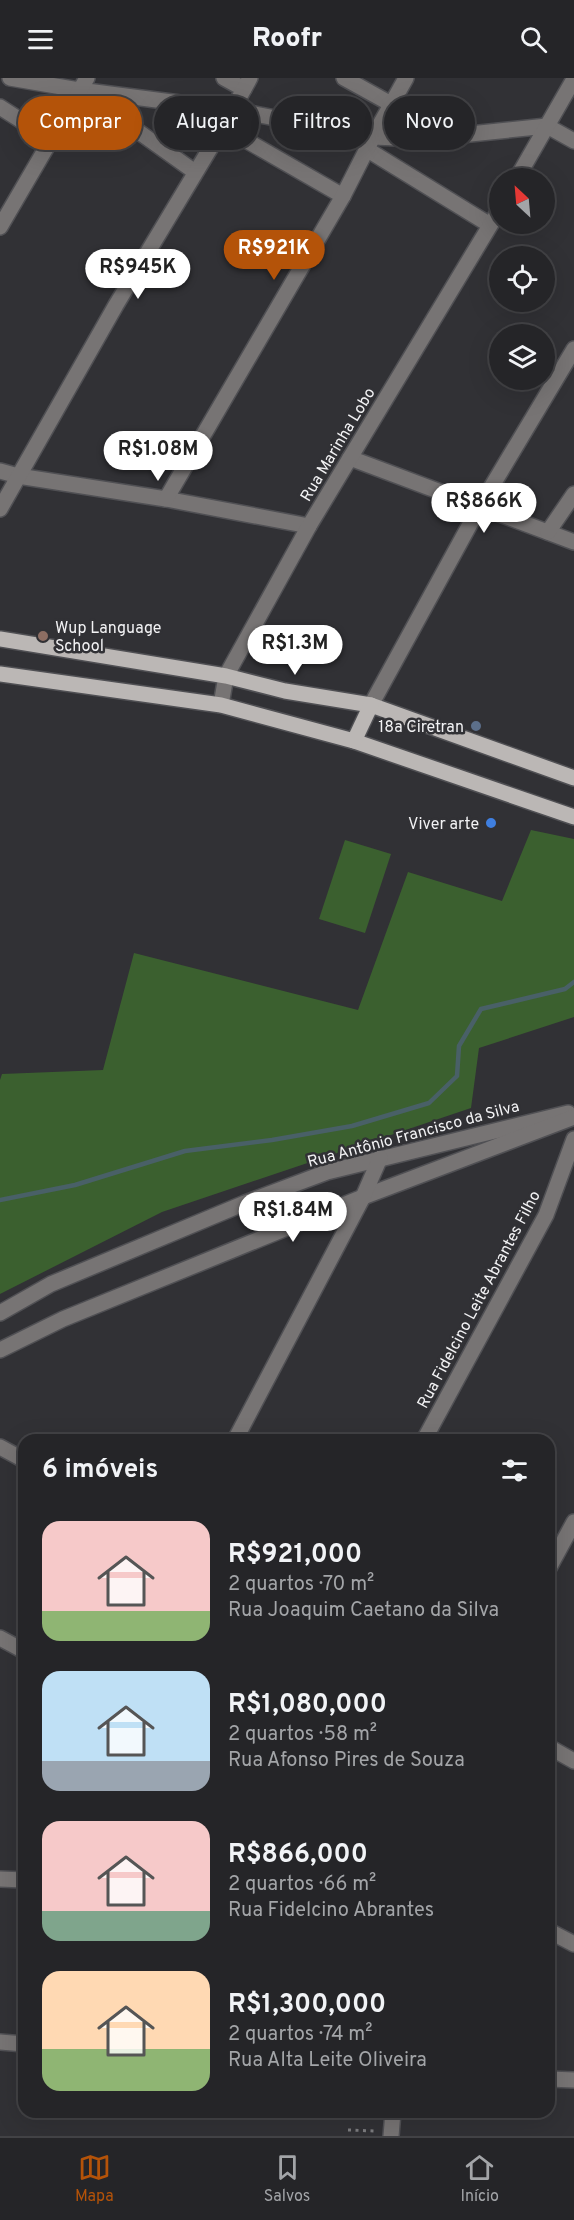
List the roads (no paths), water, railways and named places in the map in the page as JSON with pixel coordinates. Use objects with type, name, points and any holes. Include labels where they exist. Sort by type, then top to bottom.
[{"type":"main road","points":[[0,639],[226,676],[285,691],[371,705],[574,778]]},
{"type":"main road","points":[[0,674],[220,705],[354,741],[574,817]]},
{"type":"main road","points":[[354,741],[371,705]]},
{"type":"street","points":[[10,78],[83,84],[154,96]]},
{"type":"street","points":[[224,78],[247,83]]},
{"type":"street","points":[[344,78],[384,100]]},
{"type":"street","points":[[396,96],[406,78]]},
{"type":"street","points":[[523,168],[574,79]]},
{"type":"street","points":[[83,84],[195,172]]},
{"type":"street","points":[[0,107],[18,119]]},
{"type":"street","points":[[372,139],[384,117]]},
{"type":"street","points":[[372,143],[547,126],[574,141]]},
{"type":"street","points":[[372,144],[489,224]]},
{"type":"street","points":[[259,148],[343,196]]},
{"type":"street","points":[[0,227],[44,150]]},
{"type":"street","points":[[0,509],[116,304],[209,150]]},
{"type":"street","points":[[166,500],[343,196],[366,150]]},
{"type":"street","name":"Rua Marinha Lobo","points":[[220,705],[226,676],[309,526],[489,227]]},
{"type":"street","points":[[371,705],[480,506],[574,349]]},
{"type":"street","points":[[350,458],[574,542]]},
{"type":"street","points":[[0,471],[309,526]]},
{"type":"street","points":[[548,532],[574,494]]},
{"type":"street","name":"Rua Antônio Francisco da Silva","points":[[0,1313],[51,1284],[245,1203],[327,1172],[574,1112]]},
{"type":"street","name":"Rua Antônio Francisco da Silva","points":[[0,1350],[63,1319],[363,1197],[574,1117]]},
{"type":"street","name":"Rua Fidelcino Leite Abrantes Filho","points":[[427,1434],[546,1215],[574,1139]]},
{"type":"street","points":[[238,1434],[363,1197],[380,1158]]},
{"type":"street","points":[[0,1446],[18,1456]]},
{"type":"street","points":[[555,1557],[574,1522]]},
{"type":"street","points":[[0,1638],[18,1648]]},
{"type":"street","points":[[555,1750],[574,1761]]},
{"type":"street","points":[[0,1879],[18,1880]]},
{"type":"street","points":[[555,1934],[574,1944]]},
{"type":"street","points":[[0,2042],[18,2044]]},
{"type":"street","points":[[555,2079],[574,2080]]},
{"type":"street","points":[[392,2134],[393,2118]]},
{"type":"waterway","points":[[0,1200],[75,1185],[185,1151],[272,1140],[352,1126],[429,1103],[457,1076],[459,1046],[481,1009],[565,989],[574,982]]},
{"type":"place","name":"Wup Language School","points":[[43,636]]},
{"type":"place","name":"18a Ciretran","points":[[476,726]]},
{"type":"place","name":"Viver arte","points":[[491,823]]}]
